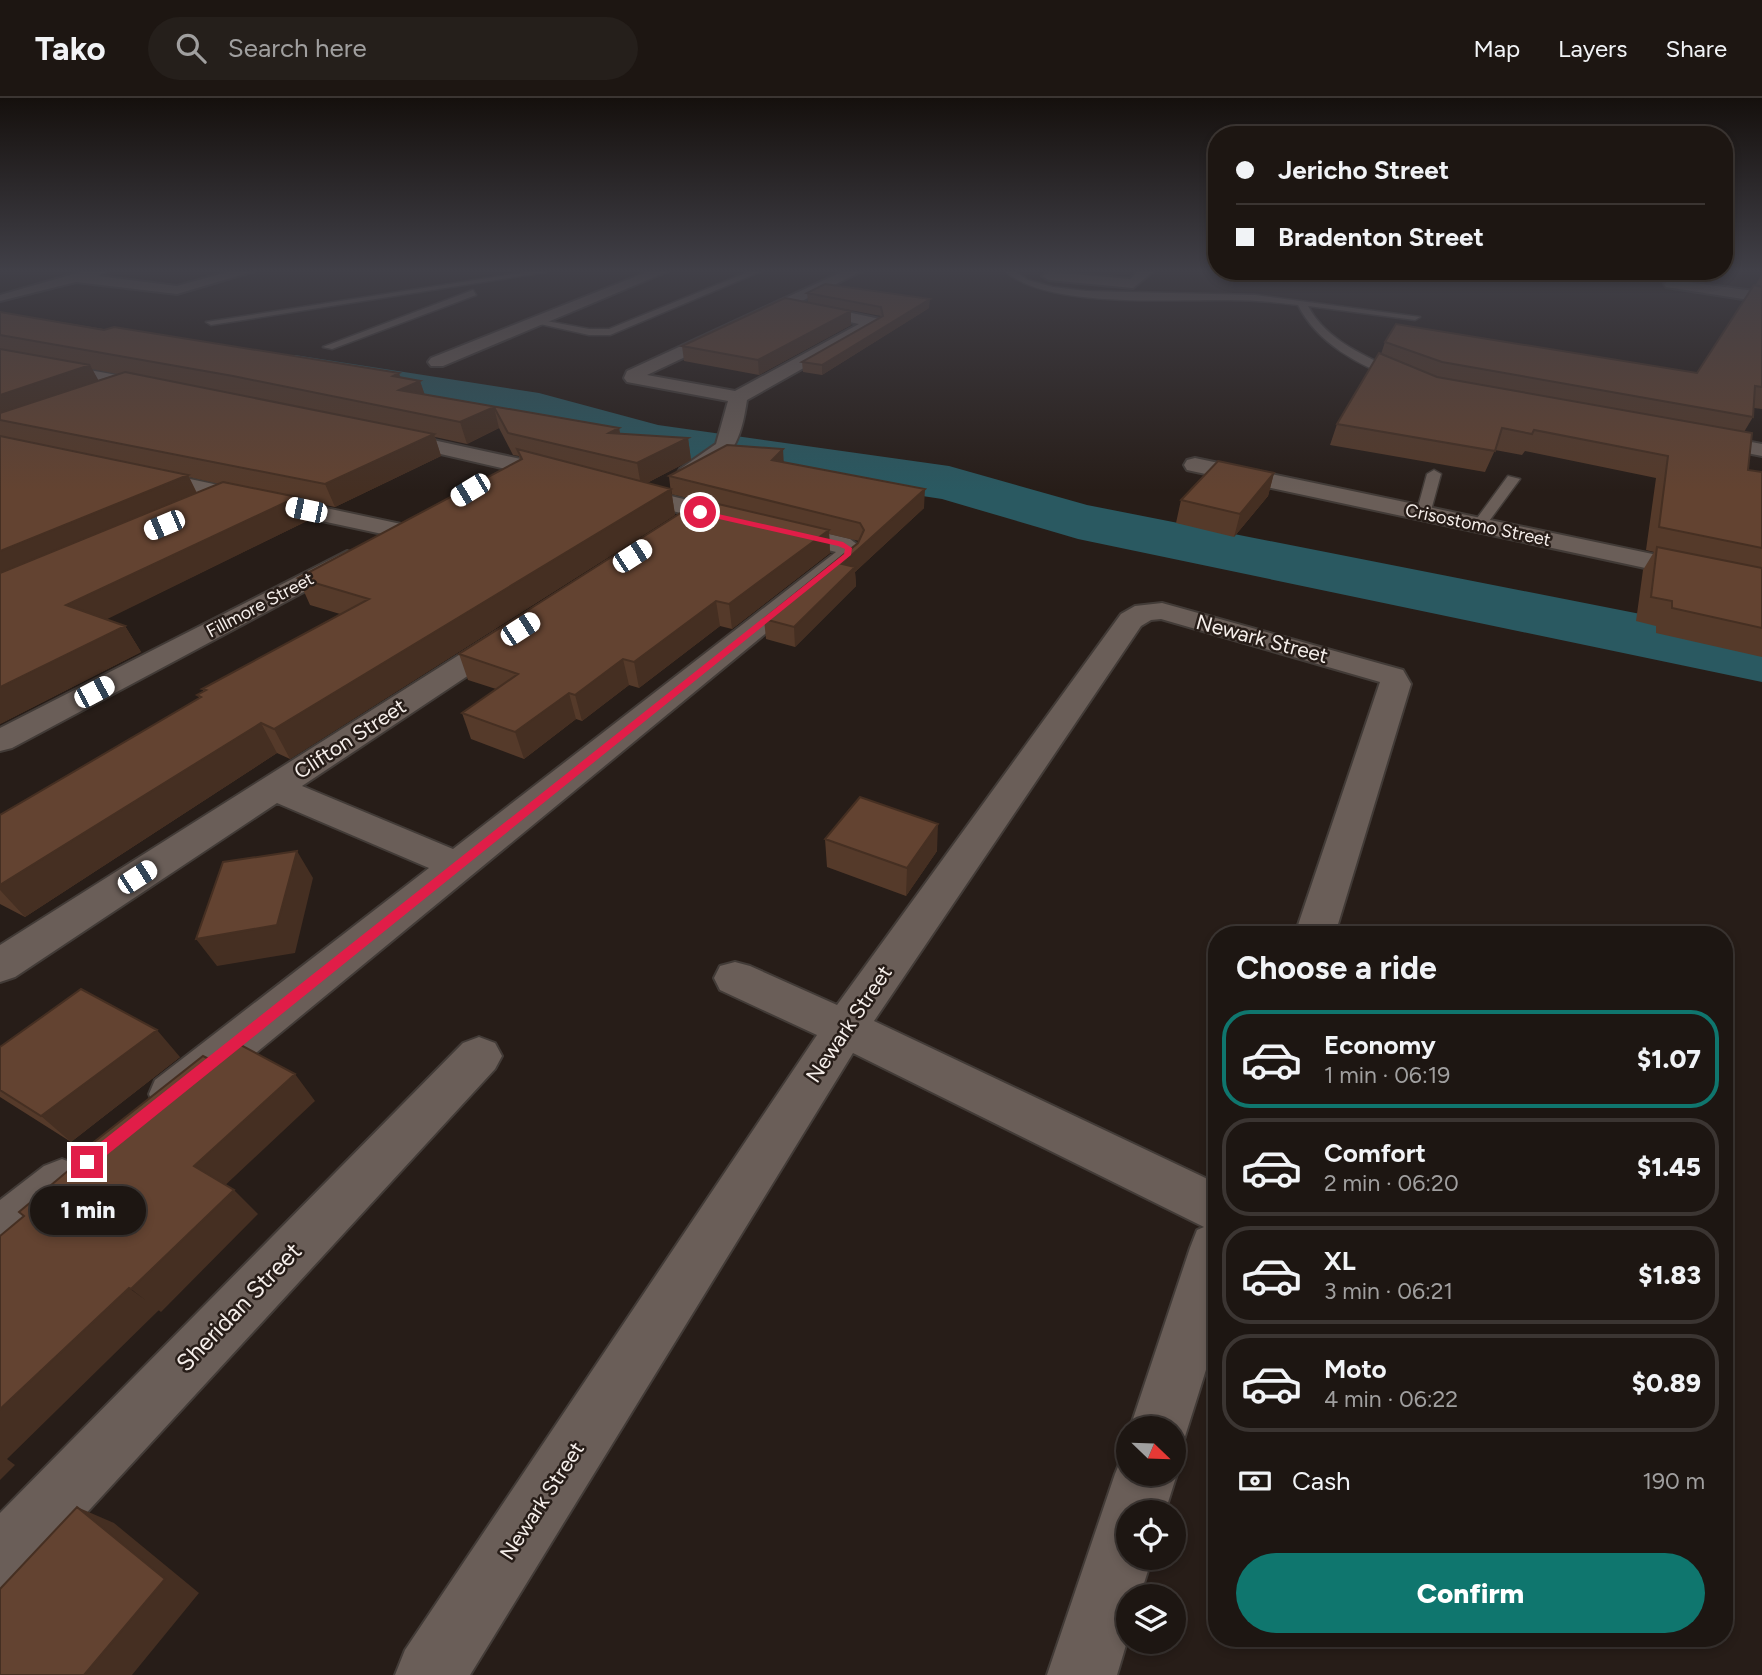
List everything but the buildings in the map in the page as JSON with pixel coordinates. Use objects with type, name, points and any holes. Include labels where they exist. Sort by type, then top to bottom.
[{"type":"street","points":[[437,362],[483,344]]},
{"type":"street","points":[[700,344],[633,375],[633,378],[738,397],[835,344]]},
{"type":"street","points":[[0,359],[175,392]]},
{"type":"street","points":[[1398,376],[1419,384]]},
{"type":"street","points":[[97,396],[134,383]]},
{"type":"street","points":[[644,497],[722,453],[738,397]]},
{"type":"street","points":[[141,1118],[848,555],[849,548],[841,544],[700,512],[516,463],[366,432]]},
{"type":"street","points":[[1674,435],[1762,450]]},
{"type":"street","points":[[482,483],[516,463]]},
{"type":"street","name":"Crisostomo Street","points":[[1195,465],[1762,585]]},
{"type":"street","points":[[117,471],[235,494]]},
{"type":"street","points":[[198,510],[235,494]]},
{"type":"street","name":"Fillmore Street","points":[[0,741],[413,524],[235,494]]},
{"type":"street","points":[[665,535],[700,512]]},
{"type":"street","name":"Newark Street","points":[[430,1675],[845,1028],[1131,620],[1145,612],[1162,611],[1392,676],[1396,684],[1318,926]]},
{"type":"street","name":"Clifton Street","points":[[0,966],[527,624]]},
{"type":"street","points":[[274,788],[457,865]]},
{"type":"street","points":[[735,978],[845,1028],[1208,1204]]},
{"type":"street","name":"Sheridan Street","points":[[0,1559],[478,1056]]},
{"type":"street","points":[[0,1232],[87,1162]]},
{"type":"street","points":[[1164,1416],[1208,1274]]},
{"type":"street","points":[[1082,1675],[1116,1568]]},
{"type":"lane","points":[[328,347],[337,344]]},
{"type":"lane","points":[[1337,344],[1398,376]]},
{"type":"lane","points":[[1423,514],[1434,474]]},
{"type":"lane","points":[[1479,526],[1513,479]]},
{"type":"waterway","points":[[295,368],[539,407],[654,440],[949,483],[1078,521],[1762,660]]},
{"type":"route","points":[[87,1162],[848,555],[849,548],[841,544],[700,512]]}]
